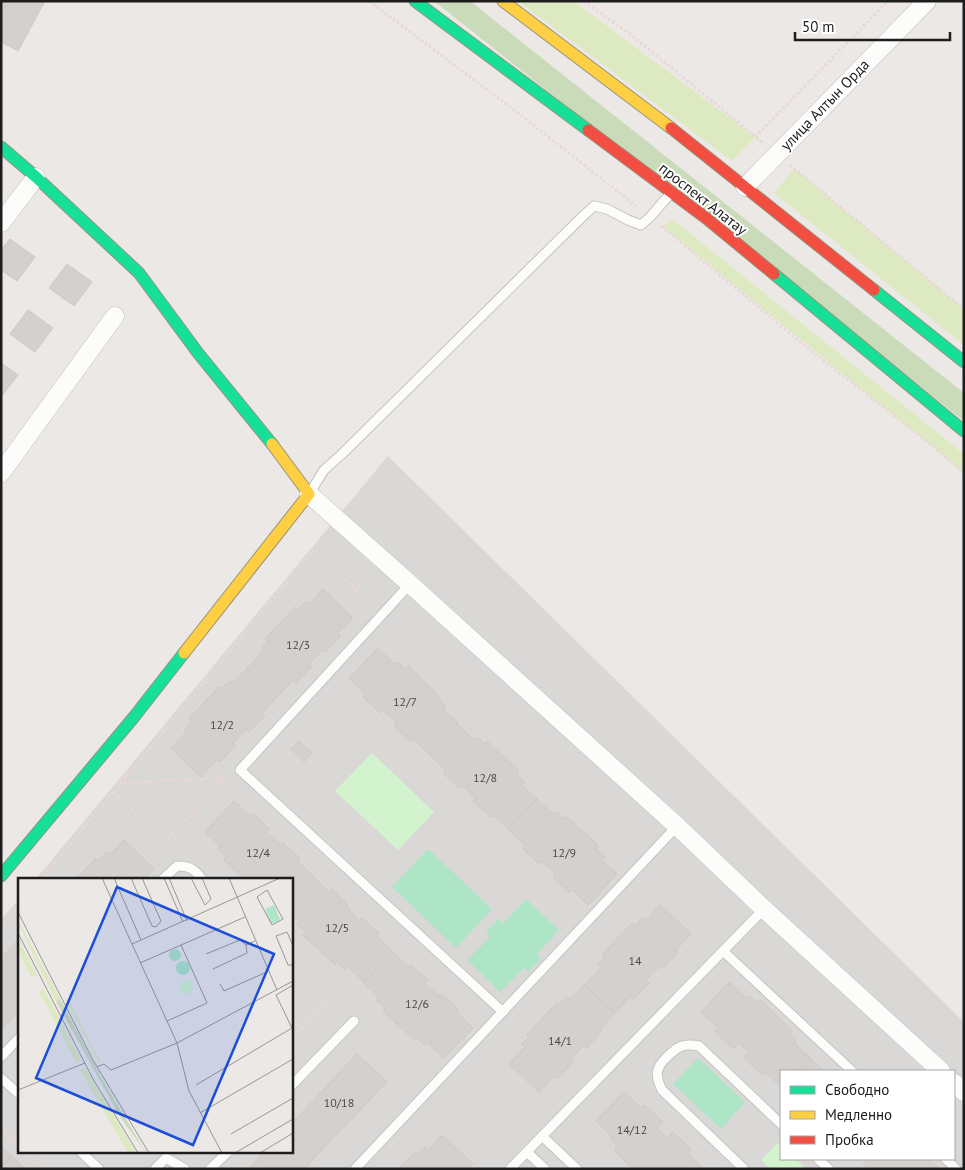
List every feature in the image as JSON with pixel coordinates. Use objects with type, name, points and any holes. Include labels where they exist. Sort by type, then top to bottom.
[{"type":"main road","name":"проспект Алатау","points":[[415,1],[706,218],[964,431]]},
{"type":"main road","points":[[503,1],[665,123],[964,362]]},
{"type":"main road","points":[[1,147],[139,272],[198,353],[266,436],[309,494],[134,717],[1,876]]},
{"type":"street","name":"улица Алтын Орда","points":[[745,187],[927,1]]},
{"type":"street","points":[[1,223],[36,177]]},
{"type":"street","points":[[1,473],[115,316]]},
{"type":"street","points":[[309,494],[677,826],[764,909],[940,1070]]},
{"type":"lane","points":[[309,494],[324,470],[594,206],[607,209],[641,225],[671,193]]},
{"type":"lane","points":[[410,584],[240,770],[503,1012]]},
{"type":"lane","points":[[355,1169],[677,826]]},
{"type":"lane","points":[[164,878],[177,866],[187,866],[196,871],[201,878]]},
{"type":"lane","points":[[510,1169],[764,909]]},
{"type":"lane","points":[[723,950],[851,1070]]},
{"type":"lane","points":[[292,1085],[354,1021]]},
{"type":"lane","points":[[1,1058],[18,1039]]},
{"type":"lane","points":[[744,1169],[662,1090],[658,1082],[657,1072],[660,1064],[674,1049],[680,1046],[689,1044],[699,1046],[780,1123]]},
{"type":"lane","points":[[1,1078],[18,1093]]},
{"type":"lane","points":[[542,1136],[577,1169]]},
{"type":"lane","points":[[81,1152],[99,1169]]},
{"type":"lane","points":[[210,1169],[227,1152]]},
{"type":"lane","points":[[527,1152],[544,1169]]},
{"type":"lane","points":[[155,1169],[162,1155],[185,1169]]},
{"type":"lane","points":[[819,1160],[829,1169]]},
{"type":"lane","points":[[947,1160],[956,1169]]},
{"type":"path","points":[[369,1],[518,113],[650,217],[810,350],[932,445],[964,473]]},
{"type":"path","points":[[755,137],[888,1]]},
{"type":"path","points":[[43,878],[313,550],[382,615]]},
{"type":"path","points":[[113,792],[166,841],[224,778],[120,784]]},
{"type":"path","points":[[1,927],[18,907]]},
{"type":"path","points":[[292,999],[310,981]]},
{"type":"path","points":[[292,1038],[330,999]]},
{"type":"path","points":[[1,1129],[18,1144]]},
{"type":"path","points":[[26,1152],[44,1169]]},
{"type":"shaded area","points":[[388,456],[964,1022],[964,1169],[1,1169],[1,920],[18,900],[18,1152],[292,1152],[292,878],[37,878]]},
{"type":"green space","points":[[434,1],[470,1],[964,393],[964,421]]},
{"type":"green space","points":[[518,1],[574,1],[755,137],[732,161]]},
{"type":"green space","points":[[794,169],[964,309],[964,345],[774,193]]},
{"type":"green space","points":[[672,219],[964,454],[964,473],[663,227]]},
{"type":"green space","points":[[372,753],[434,812],[398,850],[335,791]]},
{"type":"green space","points":[[428,849],[492,909],[456,948],[392,887]]},
{"type":"green space","points":[[526,899],[559,930],[537,954],[541,959],[529,972],[524,968],[500,992],[467,960],[490,937],[486,931],[498,919],[503,923]]},
{"type":"green space","points":[[698,1058],[745,1102],[721,1129],[673,1084]]},
{"type":"green space","points":[[779,1142],[780,1160],[797,1160],[806,1169],[770,1169],[761,1160]]},
{"type":"building","points":[[1,1],[45,1],[18,51],[1,42]]},
{"type":"building","points":[[10,239],[35,257],[17,281],[1,270],[1,250]]},
{"type":"building","points":[[67,264],[92,282],[74,306],[49,288]]},
{"type":"building","points":[[28,310],[53,328],[35,352],[10,334]]},
{"type":"building","points":[[1,363],[18,375],[1,397]]},
{"type":"building","points":[[323,589],[353,618],[338,633],[341,636],[325,652],[322,650],[309,664],[312,667],[296,683],[293,680],[277,697],[247,668],[263,651],[261,649],[268,641],[265,639],[295,607],[297,610],[306,601],[309,604]]},
{"type":"building","points":[[378,648],[395,664],[398,662],[405,669],[408,666],[439,696],[437,698],[446,707],[443,709],[458,723],[429,754],[413,739],[410,741],[394,726],[397,723],[382,710],[380,713],[363,697],[366,694],[349,678]]},
{"type":"building","points":[[247,669],[277,697],[262,713],[265,716],[249,732],[246,729],[233,743],[236,746],[220,762],[217,760],[201,777],[171,748],[187,731],[185,729],[192,721],[189,718],[219,687],[221,689],[230,681],[233,683]]},
{"type":"building","points":[[457,724],[474,740],[477,737],[485,744],[487,741],[519,771],[516,774],[525,782],[522,785],[537,799],[508,829],[492,814],[490,817],[473,801],[476,799],[462,785],[459,788],[443,773],[446,770],[429,754]]},
{"type":"building","points":[[299,741],[312,753],[304,762],[291,749]]},
{"type":"building","points":[[537,799],[554,815],[557,812],[564,819],[567,817],[599,846],[596,849],[605,857],[602,860],[617,874],[588,905],[572,890],[569,892],[553,877],[556,874],[541,861],[539,864],[522,848],[525,845],[508,829]]},
{"type":"building","points":[[234,801],[250,816],[253,813],[269,829],[266,832],[281,845],[283,843],[300,858],[297,861],[314,877],[292,900],[292,878],[243,878],[224,860],[226,857],[217,849],[220,846],[205,832]]},
{"type":"building","points":[[124,840],[154,869],[146,878],[77,878],[96,858],[98,861],[107,852],[110,855]]},
{"type":"building","points":[[314,877],[329,892],[332,889],[348,905],[346,907],[360,921],[362,918],[379,933],[376,936],[393,952],[364,982],[347,966],[345,969],[337,962],[335,965],[303,935],[305,932],[297,924],[300,921],[292,914],[292,899]]},
{"type":"building","points":[[660,905],[691,934],[663,968],[660,966],[646,980],[649,983],[633,999],[631,996],[615,1013],[584,985],[601,968],[598,965],[605,957],[602,955],[632,923],[635,926],[643,917],[646,920]]},
{"type":"building","points":[[18,940],[18,1012],[3,1028],[1,1027],[1,958]]},
{"type":"building","points":[[393,952],[409,967],[411,965],[428,980],[425,983],[439,996],[442,994],[458,1009],[456,1012],[473,1028],[444,1058],[427,1042],[424,1045],[417,1037],[414,1040],[383,1011],[385,1008],[376,1000],[379,997],[364,983]]},
{"type":"building","points":[[729,982],[747,999],[750,996],[757,1003],[760,1000],[792,1030],[789,1033],[796,1040],[794,1043],[810,1058],[799,1070],[780,1070],[780,1086],[765,1072],[762,1075],[744,1058],[749,1052],[739,1043],[733,1049],[715,1031],[718,1028],[701,1012]]},
{"type":"building","points":[[584,985],[615,1013],[600,1029],[602,1031],[587,1048],[584,1045],[570,1060],[573,1062],[558,1078],[555,1076],[539,1092],[509,1064],[525,1047],[522,1044],[529,1037],[527,1034],[557,1003],[559,1005],[567,997],[570,999]]},
{"type":"building","points":[[357,1054],[387,1082],[314,1158],[292,1137],[292,1123]]},
{"type":"building","points":[[810,1058],[823,1070],[799,1070]]},
{"type":"building","points":[[624,1092],[641,1108],[644,1105],[663,1122],[657,1128],[667,1138],[673,1132],[691,1149],[688,1153],[704,1169],[633,1169],[614,1150],[617,1146],[610,1139],[612,1137],[596,1121]]},
{"type":"building","points":[[442,1135],[473,1164],[468,1169],[399,1169],[414,1153],[417,1155],[425,1147],[428,1150]]},
{"type":"building","points":[[292,1137],[314,1158],[305,1169],[248,1169],[264,1152],[292,1152]]},
{"type":"building","points":[[1,1146],[12,1156],[1,1167]]},
{"type":"building","points":[[12,1156],[25,1169],[1,1169]]},
{"type":"building","points":[[867,1160],[930,1160],[940,1169],[868,1169],[863,1164]]},
{"type":"traffic: fast","points":[[415,1],[588,130]]},
{"type":"traffic: fast","points":[[1,147],[139,273],[198,353],[272,444]]},
{"type":"traffic: fast","points":[[774,274],[964,431]]},
{"type":"traffic: fast","points":[[874,290],[964,362]]},
{"type":"traffic: fast","points":[[1,876],[134,717],[184,653]]},
{"type":"traffic: slow","points":[[503,1],[671,128]]},
{"type":"traffic: slow","points":[[184,653],[309,494],[272,444]]},
{"type":"traffic: jam","points":[[671,128],[874,290]]},
{"type":"traffic: jam","points":[[588,130],[706,218],[774,274]]}]
